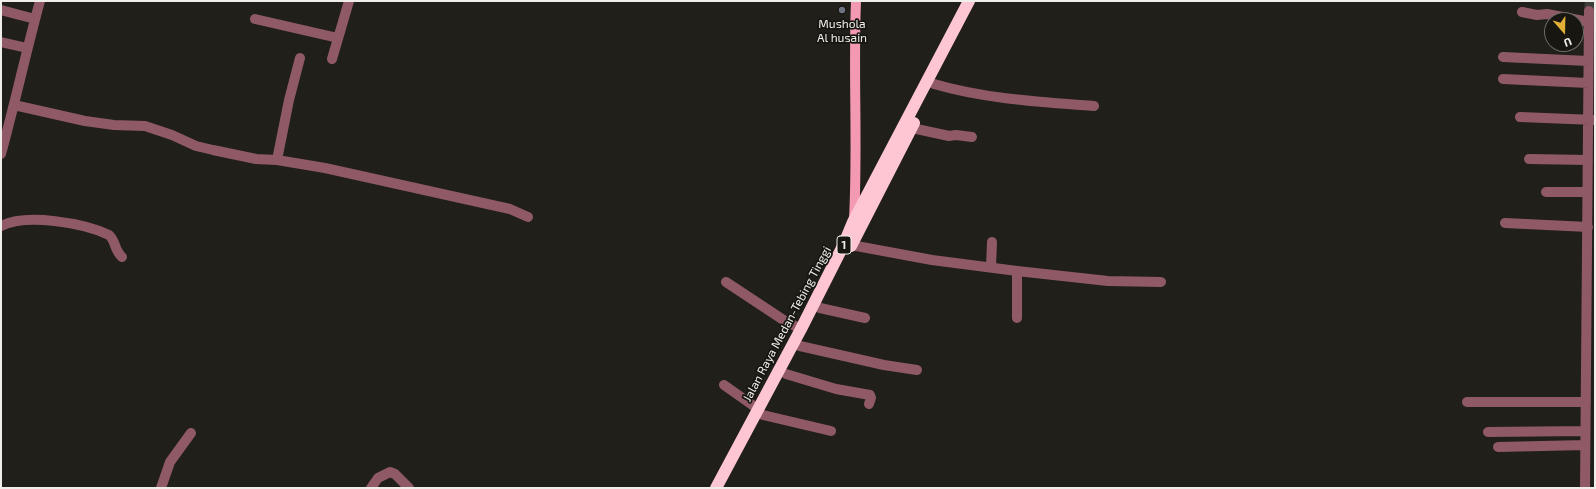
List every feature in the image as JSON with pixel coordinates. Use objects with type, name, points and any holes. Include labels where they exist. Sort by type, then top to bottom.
[{"type":"highway","name":"Jalan Raya Medan-Tebing Tinggi","points":[[716,488],[761,412],[786,374],[851,245],[857,224],[860,198],[969,1]]},
{"type":"highway","name":"Jalan Raya Medan-Tebing Tinggi","points":[[724,488],[843,246],[912,128],[976,1]]},
{"type":"main road","points":[[856,1],[855,38],[860,198]]},
{"type":"street","points":[[1,154],[40,1]]},
{"type":"street","points":[[332,59],[349,1]]},
{"type":"street","points":[[1,10],[35,19]]},
{"type":"street","points":[[1585,488],[1585,431],[1589,399],[1590,370],[1591,174],[1588,160],[1592,116],[1590,11]]},
{"type":"street","points":[[1522,12],[1537,15],[1552,15],[1591,28]]},
{"type":"street","points":[[255,19],[338,38]]},
{"type":"street","points":[[1,42],[27,48]]},
{"type":"street","points":[[277,160],[289,100],[300,58]]},
{"type":"street","points":[[1503,58],[1591,63]]},
{"type":"street","points":[[1502,79],[1591,80]]},
{"type":"street","points":[[934,84],[978,94],[1043,102],[1094,106]]},
{"type":"street","points":[[14,105],[108,124],[146,126],[172,135],[196,146],[256,159],[277,160],[325,168],[463,197],[510,209],[528,217]]},
{"type":"street","points":[[1520,117],[1592,116]]},
{"type":"street","points":[[912,128],[949,136],[956,135],[972,138]]},
{"type":"street","points":[[1529,158],[1588,160]]},
{"type":"street","points":[[1546,192],[1590,190]]},
{"type":"street","points":[[1,226],[10,222],[26,220],[80,225],[109,235],[112,238],[116,251],[122,257]]},
{"type":"street","points":[[1505,223],[1590,232]]},
{"type":"street","points":[[991,267],[992,242]]},
{"type":"street","points":[[851,245],[932,260],[1017,271],[1108,281],[1161,282]]},
{"type":"street","points":[[1017,271],[1017,318]]},
{"type":"street","points":[[726,282],[785,321],[801,329]]},
{"type":"street","points":[[820,308],[865,318]]},
{"type":"street","points":[[800,346],[884,365],[917,370]]},
{"type":"street","points":[[786,374],[836,389],[870,395],[871,398],[869,404]]},
{"type":"street","points":[[724,385],[761,412],[831,431]]},
{"type":"street","points":[[1467,402],[1589,399]]},
{"type":"street","points":[[1488,432],[1585,431]]},
{"type":"street","points":[[161,488],[170,462],[191,433]]},
{"type":"street","points":[[1498,447],[1585,445]]},
{"type":"street","points":[[370,488],[378,478],[390,472],[395,474],[409,488]]},
{"type":"tunnel","points":[[1589,11],[1590,1]]},
{"type":"place","name":"Mushola Al husain","points":[[842,10]]}]
